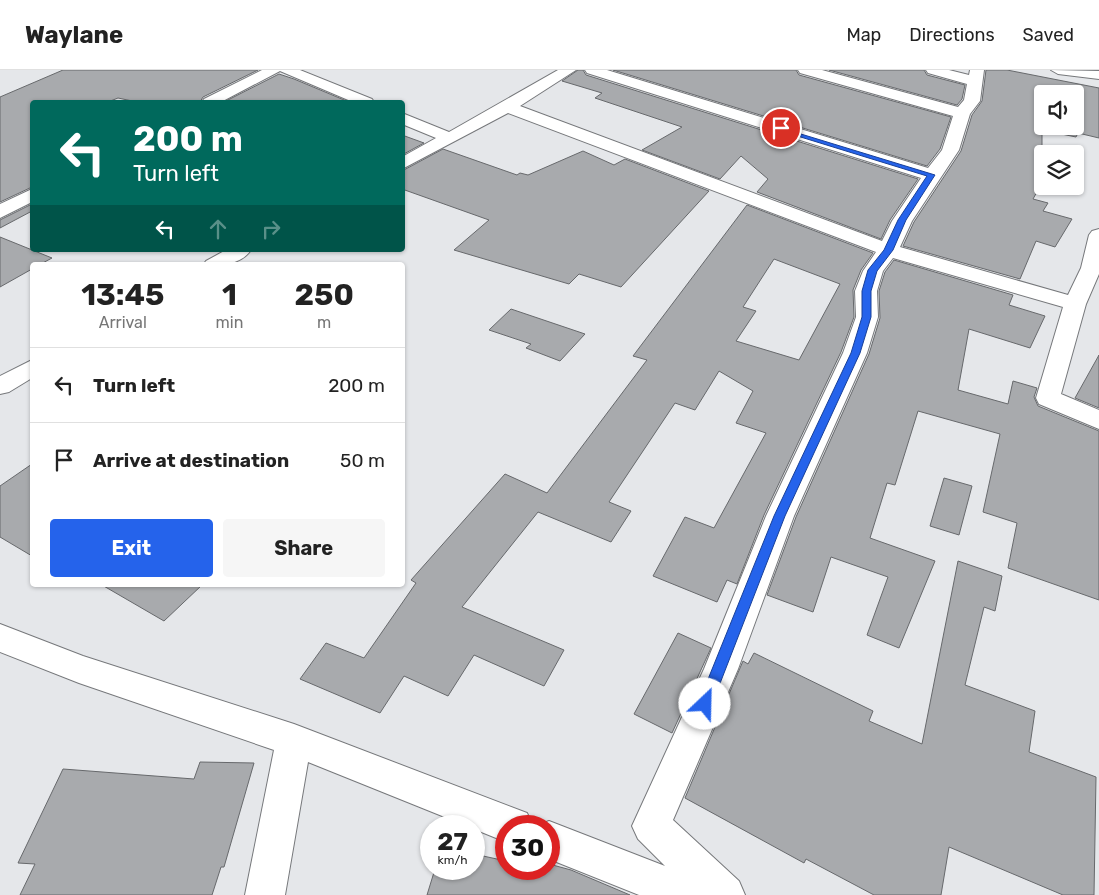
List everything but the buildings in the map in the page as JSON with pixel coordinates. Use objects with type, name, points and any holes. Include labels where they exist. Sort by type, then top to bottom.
[{"type":"street","points":[[214,100],[273,70]]},
{"type":"street","points":[[286,70],[361,100]]},
{"type":"street","points":[[592,70],[931,175]]},
{"type":"street","points":[[805,70],[962,113]]},
{"type":"street","points":[[725,895],[652,826],[721,669],[780,516],[855,353],[867,317],[866,291],[873,270],[888,250],[902,220],[931,175],[950,150],[962,113],[972,101],[976,76],[933,70]]},
{"type":"street","points":[[1058,70],[1099,75]]},
{"type":"street","points":[[405,162],[507,107],[563,71]]},
{"type":"street","points":[[507,107],[888,250],[1075,304]]},
{"type":"street","points":[[405,119],[450,138]]},
{"type":"street","points":[[0,212],[30,196]]},
{"type":"street","points":[[1099,235],[1095,270],[1075,304],[1048,398],[1099,420]]},
{"type":"street","points":[[219,262],[237,252]]},
{"type":"street","points":[[0,386],[30,369]]},
{"type":"street","points":[[0,638],[79,669],[294,740],[495,819]]},
{"type":"street","points":[[264,895],[294,740]]},
{"type":"street","points":[[560,844],[689,895]]},
{"type":"route","points":[[705,704],[721,669],[780,516],[820,433],[855,353],[867,317],[866,291],[873,270],[888,250],[902,220],[931,175],[781,128]]}]
